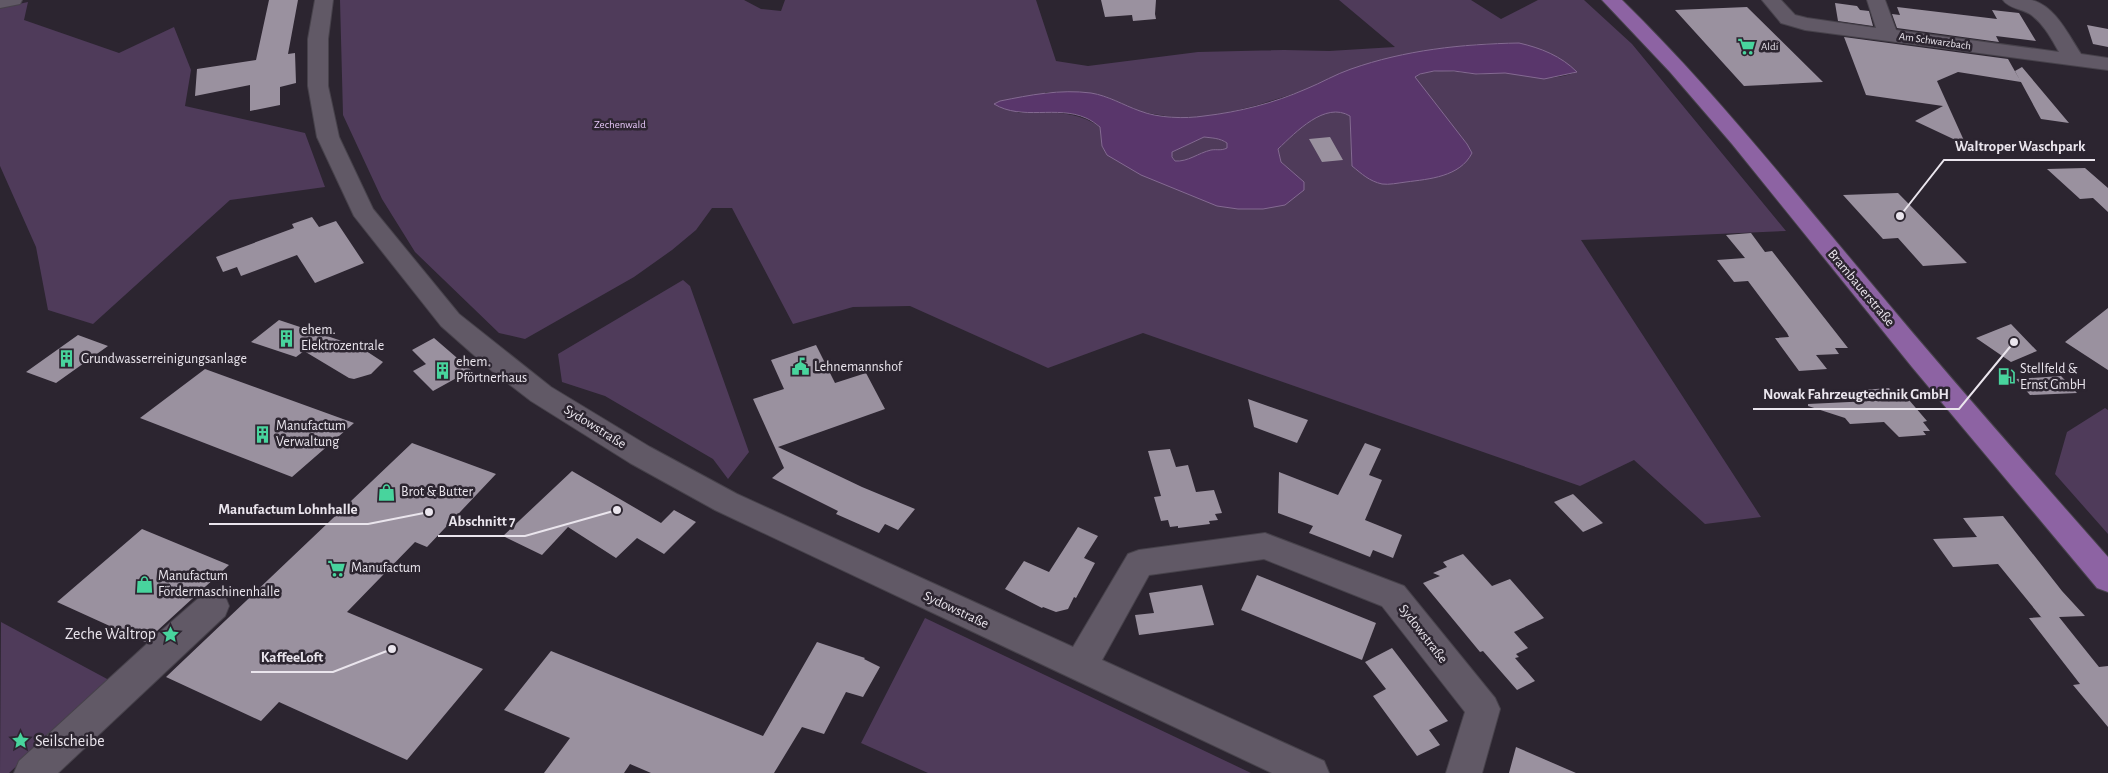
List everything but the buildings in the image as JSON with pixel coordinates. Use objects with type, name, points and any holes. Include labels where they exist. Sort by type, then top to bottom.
[{"type":"main road","name":"Brambauerstraße","points":[[1611,0],[1708,105],[1882,314],[2108,579]]},
{"type":"street","points":[[0,2],[13,0]]},
{"type":"street","name":"Sydowstraße","points":[[324,0],[318,39],[318,86],[328,137],[362,211],[450,320],[541,394],[640,456],[735,506],[1312,773]]},
{"type":"street","name":"Am Schwarzbach","points":[[1772,0],[1783,15],[1795,22],[1831,29],[1888,34],[2108,64]]},
{"type":"street","points":[[1876,0],[1888,34]]},
{"type":"street","points":[[2012,0],[2031,6],[2044,14],[2073,58]]},
{"type":"street","name":"Sydowstraße","points":[[1080,666],[1139,563],[1265,546],[1393,596],[1482,709],[1464,773]]},
{"type":"street","points":[[32,773],[173,640],[212,606]]},
{"type":"green space","name":"Zechenwald","points":[[340,0],[744,0],[761,9],[781,11],[785,0],[1036,0],[1056,61],[1088,66],[1198,52],[1329,51],[1395,47],[1339,0],[1471,0],[1501,19],[1538,0],[1584,0],[1632,44],[1786,231],[1581,240],[1761,517],[1705,524],[1634,460],[1580,486],[1143,333],[1048,368],[910,306],[853,307],[793,324],[732,208],[712,208],[696,230],[634,277],[525,339],[499,333],[415,252],[382,199],[343,115]],"holes":[[[1519,43],[1559,58],[1577,72],[1548,78],[1505,73],[1479,74],[1436,71],[1414,77],[1467,144],[1471,153],[1352,166],[1350,116],[1340,112],[1330,112],[1321,115],[1302,127],[1278,149],[1281,162],[1303,182],[1107,155],[1102,146],[1100,127],[1090,121],[1060,113],[1017,113],[1046,92],[1089,93],[1107,97],[1142,112],[1171,117],[1201,117],[1258,105],[1435,49],[1480,44]]]},
{"type":"green space","points":[[28,2],[24,20],[119,53],[174,27],[191,70],[185,106],[305,133],[325,187],[230,200],[93,324],[48,310],[36,247],[0,166],[0,8]]},
{"type":"green space","points":[[1204,137],[1224,141],[1227,143],[1227,148],[1206,151],[1184,160],[1175,161],[1172,152]]},
{"type":"green space","points":[[683,280],[690,286],[749,452],[728,479],[713,459],[605,396],[562,382],[558,354]]},
{"type":"green space","points":[[2105,408],[2108,410],[2108,534],[2055,474],[2067,432]]},
{"type":"green space","points":[[925,618],[1251,773],[928,773],[861,743]]},
{"type":"green space","points":[[1,622],[109,680],[9,773],[0,773]]},
{"type":"shaded area","points":[[1519,43],[1535,47],[1557,57],[1577,72],[1544,79],[1505,73],[1476,74],[1454,71],[1434,71],[1415,77],[1472,153],[1467,161],[1452,172],[1424,180],[1385,184],[1369,179],[1352,166],[1350,116],[1340,112],[1321,115],[1302,127],[1278,149],[1281,162],[1304,182],[1304,190],[1285,205],[1263,209],[1238,209],[1217,206],[1141,175],[1107,155],[1102,146],[1100,127],[1086,118],[1075,114],[1016,112],[994,104],[1000,101],[1034,95],[1056,92],[1079,92],[1104,96],[1155,115],[1180,118],[1197,117],[1269,103],[1371,62],[1434,49]],"holes":[[[1204,137],[1224,141],[1227,143],[1227,148],[1211,150],[1180,161],[1175,161],[1172,157],[1172,152]]]},
{"type":"place","name":"Aldi","points":[[1747,46]]},
{"type":"place","name":"Waltroper Waschpark","points":[[1900,216]]},
{"type":"place","name":"ehem. Elektrozentrale","points":[[287,338]]},
{"type":"place","name":"Nowak Fahrzeugtechnik GmbH","points":[[2014,342]]},
{"type":"place","name":"Grundwasserreinigungsanlage","points":[[67,359]]},
{"type":"place","name":"Lehnemannshof","points":[[800,367]]},
{"type":"place","name":"ehem. Pförtnerhaus","points":[[442,370]]},
{"type":"place","name":"Stellfeld & Ernst GmbH","points":[[2006,377]]},
{"type":"place","name":"Manufactum Verwaltung","points":[[262,434]]},
{"type":"place","name":"Brot & Butter","points":[[387,492]]},
{"type":"place","name":"Abschnitt 7","points":[[617,510]]},
{"type":"place","name":"Manufactum Lohnhalle","points":[[429,512]]},
{"type":"place","name":"Manufactum","points":[[337,568]]},
{"type":"place","name":"Manufactum Fördermaschinenhalle","points":[[144,584]]},
{"type":"place","name":"Zeche Waltrop","points":[[170,634]]},
{"type":"place","name":"KaffeeLoft","points":[[392,649]]},
{"type":"place","name":"Seilscheibe","points":[[21,741]]}]
